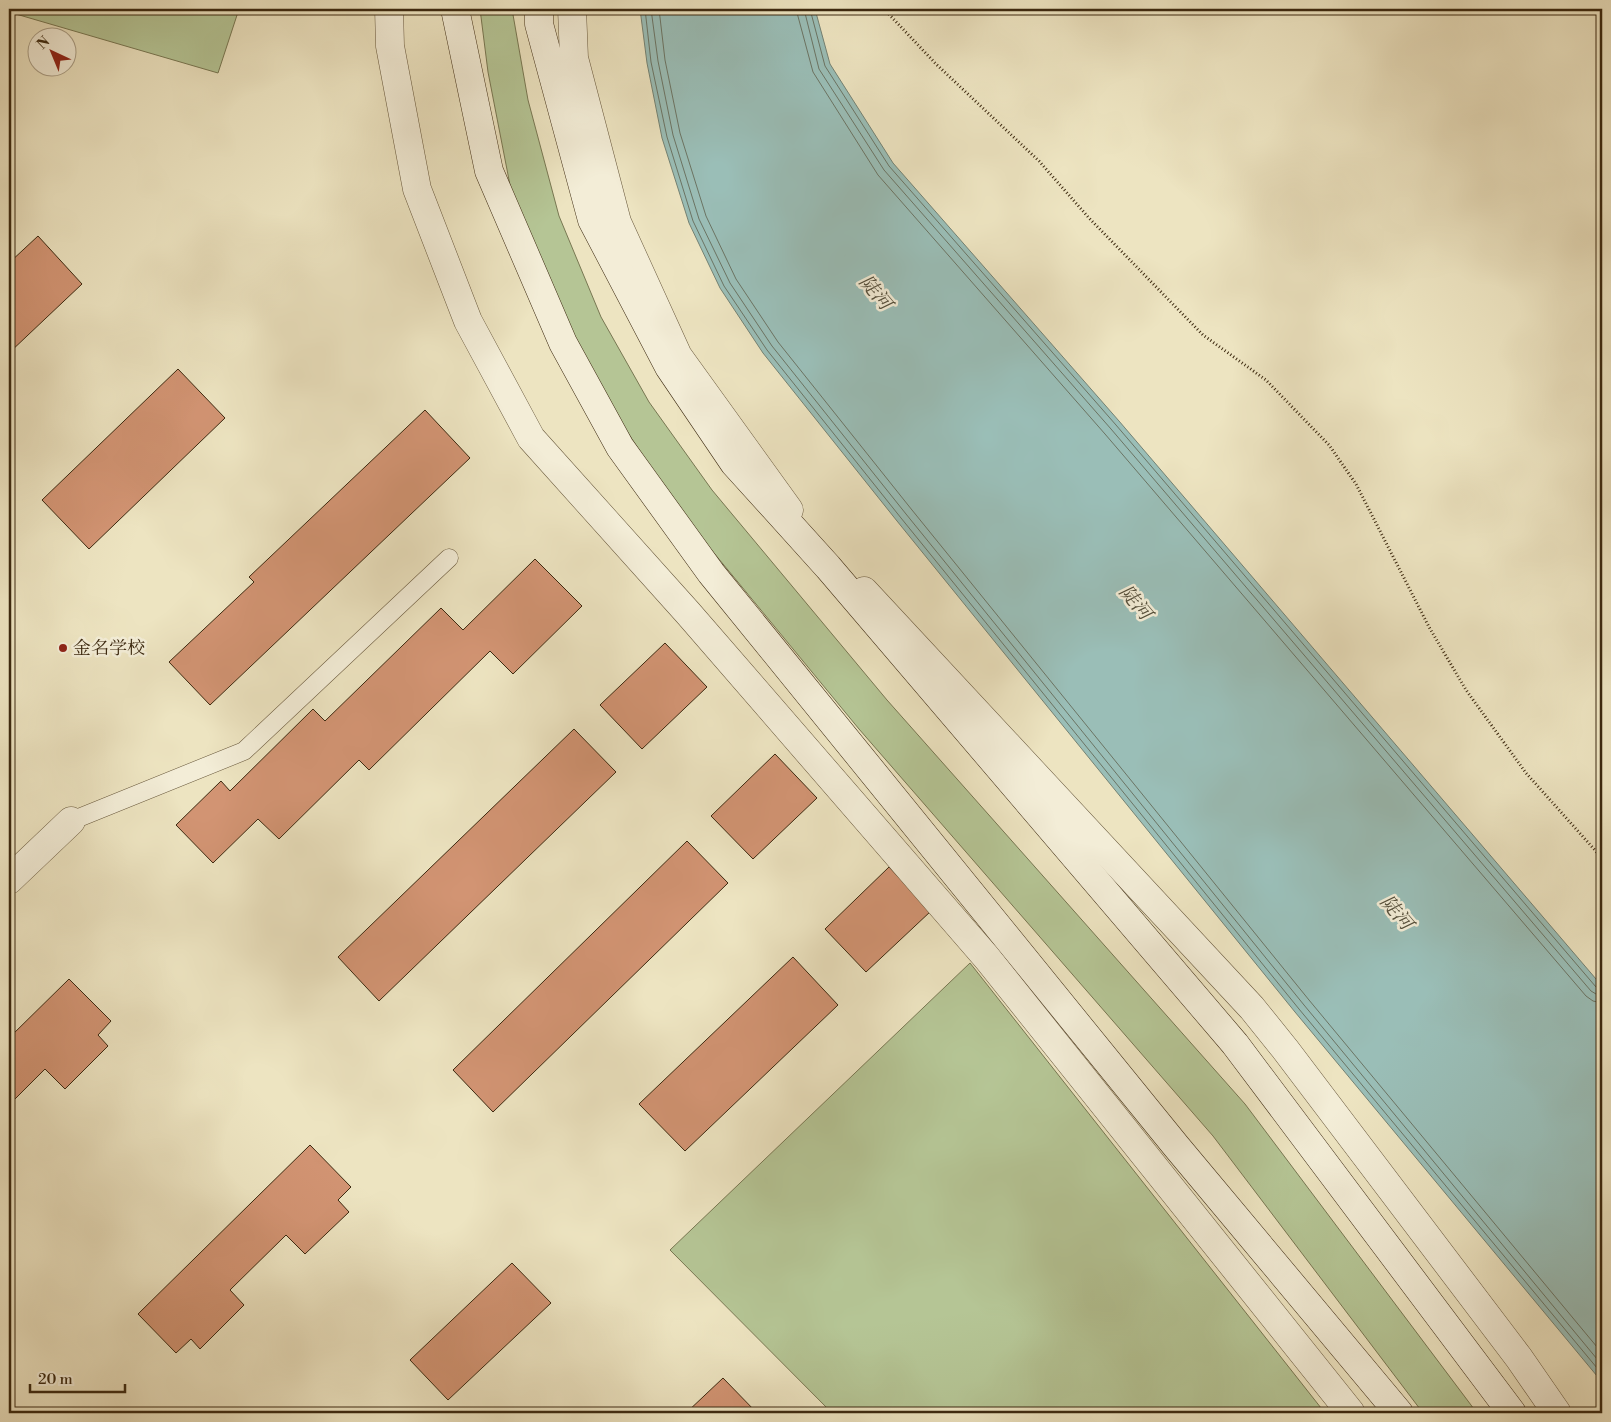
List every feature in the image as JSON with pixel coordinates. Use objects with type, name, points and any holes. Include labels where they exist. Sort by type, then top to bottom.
[{"type":"street","points":[[389,9],[390,46],[417,189],[468,321],[531,438],[688,613],[987,958],[1351,1413]]},
{"type":"street","points":[[455,9],[489,171],[563,343],[620,447],[711,574],[1176,1146],[1399,1413]]},
{"type":"street","points":[[539,9],[539,24],[592,220],[669,367],[734,463],[828,567],[1236,1044],[1512,1413]]},
{"type":"street","points":[[572,9],[574,58],[617,222],[678,356],[791,512],[1252,1008],[1519,1358],[1557,1413]]},
{"type":"street","points":[[9,880],[71,821]]},
{"type":"lane","points":[[71,821],[244,751],[449,558]]},
{"type":"path","points":[[884,9],[936,64],[1039,161],[1089,218],[1203,335],[1266,380],[1330,445],[1356,484],[1429,627],[1466,690],[1526,773],[1602,858]]},
{"type":"green space","points":[[9,9],[239,9],[218,73],[78,32],[78,28],[64,28],[9,12]]},
{"type":"green space","points":[[480,9],[512,9],[528,100],[559,216],[601,317],[649,402],[712,490],[887,700],[1245,1104],[1477,1413],[1423,1413],[1213,1136],[859,729],[681,513],[624,427],[556,303],[510,185],[488,72]]},
{"type":"green space","points":[[970,963],[1325,1413],[832,1413],[670,1250]]},
{"type":"water","name":"陡河","points":[[640,9],[815,9],[830,64],[893,163],[1119,421],[1602,986],[1602,1382],[1295,1012],[763,353],[720,288],[689,223],[662,138],[647,63]]},
{"type":"building","points":[[38,236],[82,284],[9,353],[9,263]]},
{"type":"building","points":[[178,369],[225,418],[89,549],[42,500]]},
{"type":"building","points":[[425,410],[470,458],[210,705],[169,662],[254,582],[249,577]]},
{"type":"building","points":[[535,559],[582,606],[513,674],[490,651],[369,770],[359,760],[279,839],[258,819],[213,863],[176,825],[221,781],[230,791],[313,709],[325,721],[441,608],[463,630]]},
{"type":"building","points":[[665,643],[707,687],[642,749],[600,705]]},
{"type":"building","points":[[574,729],[616,772],[379,1001],[338,957]]},
{"type":"building","points":[[775,754],[817,798],[753,859],[711,816]]},
{"type":"building","points":[[687,841],[728,883],[493,1112],[453,1070]]},
{"type":"building","points":[[889,867],[931,911],[866,972],[825,929]]},
{"type":"building","points":[[793,957],[838,1005],[685,1151],[639,1104]]},
{"type":"building","points":[[69,979],[111,1021],[98,1035],[108,1046],[65,1089],[45,1069],[9,1105],[9,1038]]},
{"type":"building","points":[[310,1145],[351,1187],[338,1200],[349,1212],[305,1254],[286,1235],[230,1290],[244,1305],[200,1349],[191,1339],[176,1353],[138,1314]]},
{"type":"building","points":[[512,1263],[551,1303],[448,1400],[410,1360]]},
{"type":"building","points":[[723,1378],[757,1413],[686,1413]]},
{"type":"place","name":"金名学校","points":[[63,648]]}]
